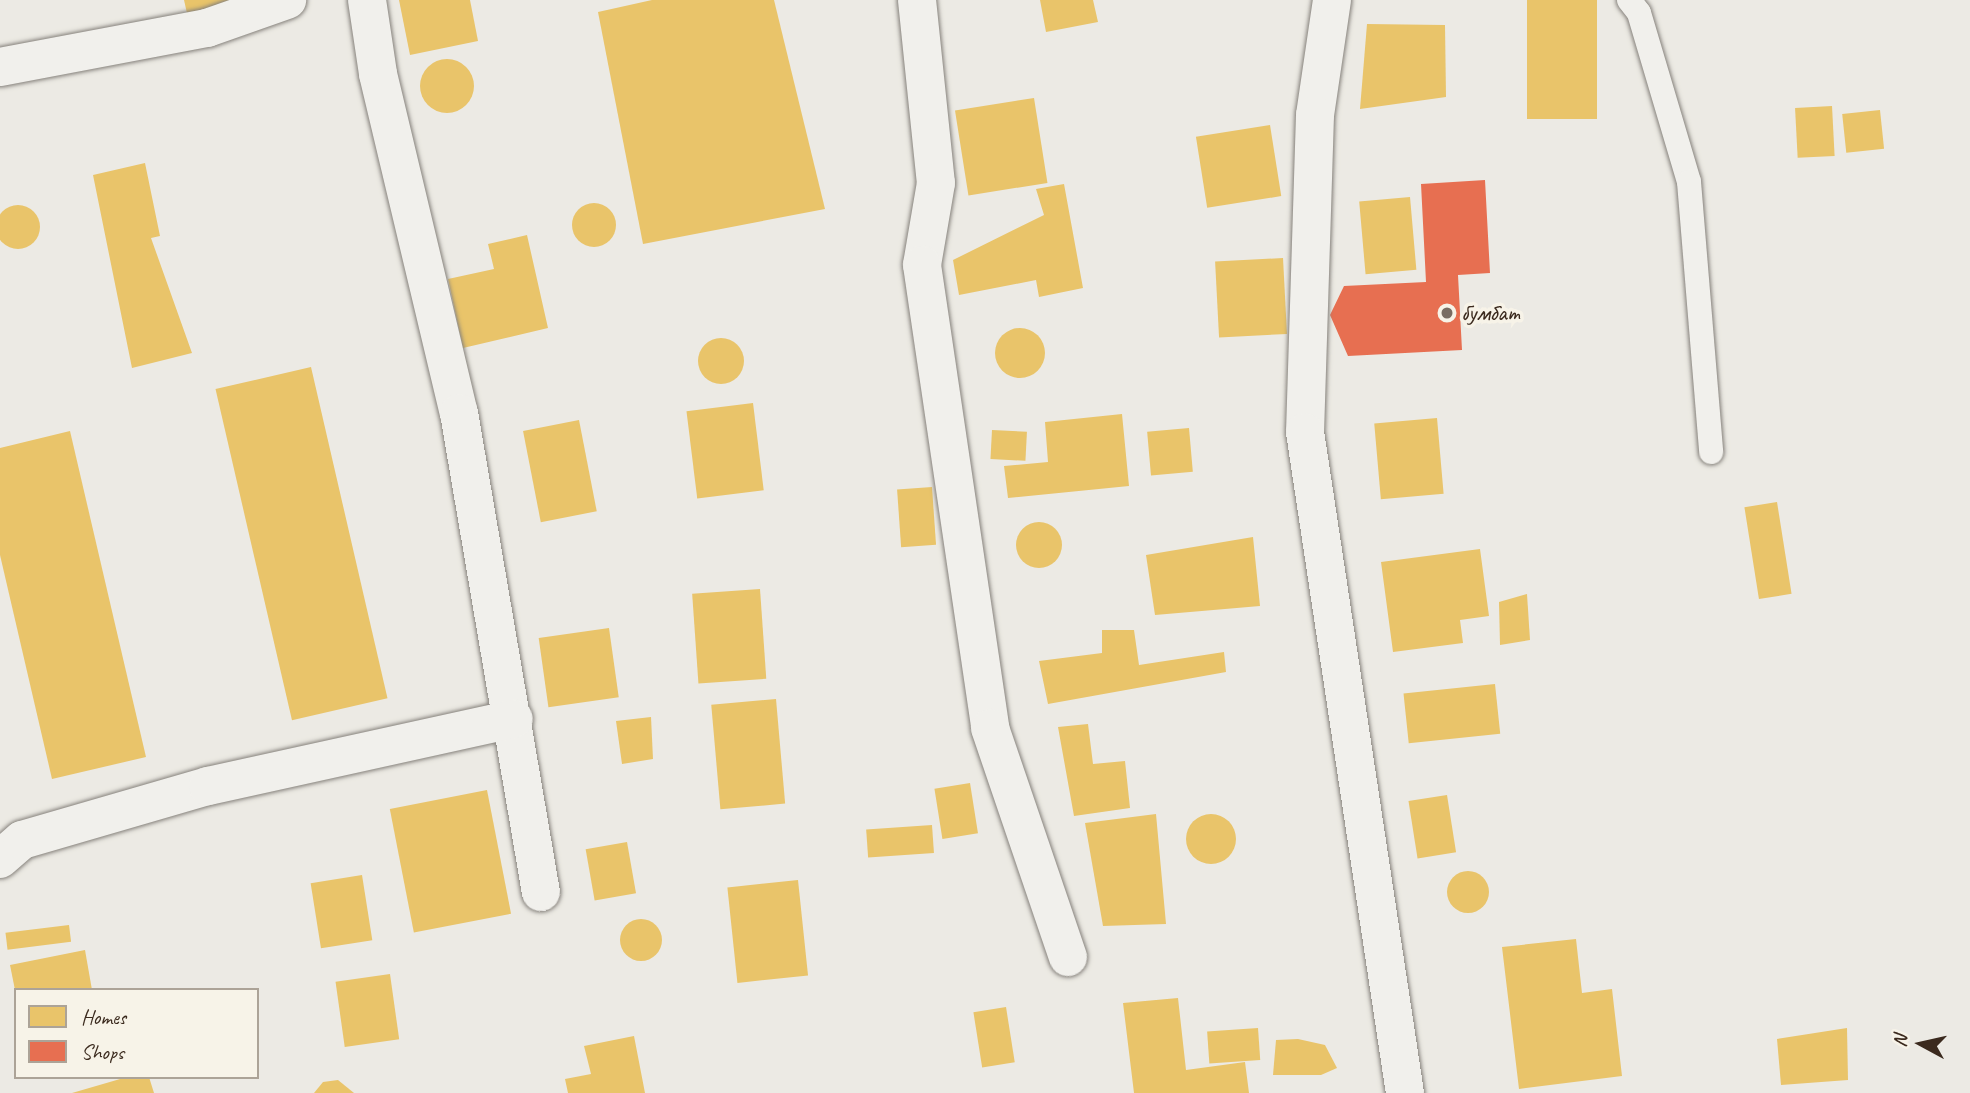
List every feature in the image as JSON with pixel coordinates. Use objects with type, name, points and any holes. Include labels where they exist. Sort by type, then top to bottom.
[{"type":"street","points":[[0,67],[206,28],[287,0]]},
{"type":"street","points":[[367,0],[378,74],[458,413],[514,719],[541,892]]},
{"type":"street","points":[[917,0],[936,183],[922,265],[990,728],[1068,957]]},
{"type":"street","points":[[1332,0],[1315,115],[1305,432],[1405,1093]]},
{"type":"street","points":[[0,859],[22,840],[208,786],[514,719]]},
{"type":"lane","points":[[1629,0],[1639,13],[1689,182],[1711,452]]},
{"type":"building: Homes","points":[[184,0],[247,0],[189,22]]},
{"type":"building: Homes","points":[[399,0],[470,0],[478,41],[410,55]]},
{"type":"building: Homes","points":[[652,0],[774,0],[825,209],[643,244],[598,12]]},
{"type":"building: Homes","points":[[1040,0],[1093,0],[1098,22],[1046,32]]},
{"type":"building: Homes","points":[[1527,0],[1597,0],[1597,119],[1527,119]]},
{"type":"building: Homes","points":[[1367,24],[1445,25],[1446,97],[1360,109]]},
{"type":"building: Homes","points":[[447,59],[466,67],[474,86],[466,105],[447,113],[428,105],[420,86],[428,67]]},
{"type":"building: Homes","points":[[1034,98],[1047,183],[968,195],[955,111]]},
{"type":"building: Homes","points":[[1832,106],[1835,156],[1798,158],[1795,108]]},
{"type":"building: Homes","points":[[1880,110],[1884,149],[1846,153],[1842,114]]},
{"type":"building: Homes","points":[[1270,125],[1281,196],[1207,208],[1196,137]]},
{"type":"building: Homes","points":[[145,163],[160,236],[151,238],[192,353],[132,368],[93,175]]},
{"type":"building: Homes","points":[[1064,184],[1083,288],[1039,297],[1036,280],[959,295],[953,260],[1044,215],[1036,189]]},
{"type":"building: Homes","points":[[1410,197],[1416,270],[1366,274],[1359,201]]},
{"type":"building: Homes","points":[[594,203],[610,209],[616,225],[610,241],[594,247],[578,241],[572,225],[578,209]]},
{"type":"building: Homes","points":[[10,207],[26,207],[38,219],[38,235],[26,247],[10,247],[-1,236],[-1,218]]},
{"type":"building: Homes","points":[[527,235],[548,328],[463,348],[448,279],[494,269],[488,244]]},
{"type":"building: Homes","points":[[1283,258],[1287,334],[1219,337],[1215,262]]},
{"type":"building: Homes","points":[[1020,328],[1037,336],[1045,353],[1037,370],[1020,378],[1003,370],[995,353],[1003,336]]},
{"type":"building: Homes","points":[[721,338],[737,345],[744,361],[737,377],[721,384],[705,377],[698,361],[705,345]]},
{"type":"building: Homes","points":[[311,367],[387,698],[292,720],[216,389]]},
{"type":"building: Homes","points":[[753,403],[764,490],[697,499],[686,411]]},
{"type":"building: Homes","points":[[1122,414],[1129,486],[1008,498],[1004,466],[1048,462],[1045,422]]},
{"type":"building: Homes","points":[[1437,418],[1444,494],[1381,499],[1374,423]]},
{"type":"building: Homes","points":[[579,420],[597,511],[541,522],[523,431]]},
{"type":"building: Homes","points":[[1189,428],[1193,472],[1151,475],[1147,432]]},
{"type":"building: Homes","points":[[992,430],[1027,432],[1025,461],[990,459]]},
{"type":"building: Homes","points":[[70,431],[146,757],[52,779],[0,555],[0,448]]},
{"type":"building: Homes","points":[[932,487],[936,545],[901,547],[897,489]]},
{"type":"building: Homes","points":[[1777,502],[1792,594],[1759,599],[1744,507]]},
{"type":"building: Homes","points":[[1039,522],[1055,529],[1062,545],[1055,561],[1039,568],[1023,561],[1016,545],[1023,529]]},
{"type":"building: Homes","points":[[1253,537],[1260,606],[1155,615],[1146,555]]},
{"type":"building: Homes","points":[[1480,549],[1489,616],[1460,620],[1463,643],[1393,652],[1381,562]]},
{"type":"building: Homes","points":[[760,589],[766,679],[698,684],[692,594]]},
{"type":"building: Homes","points":[[1527,594],[1530,640],[1500,645],[1499,602]]},
{"type":"building: Homes","points":[[609,628],[619,697],[548,707],[539,638]]},
{"type":"building: Homes","points":[[1102,630],[1134,630],[1139,665],[1224,652],[1226,672],[1048,704],[1039,661],[1102,653]]},
{"type":"building: Homes","points":[[1495,684],[1500,734],[1409,743],[1404,694]]},
{"type":"building: Homes","points":[[776,699],[785,804],[720,809],[711,705]]},
{"type":"building: Homes","points":[[651,717],[653,759],[622,764],[616,721]]},
{"type":"building: Homes","points":[[1088,724],[1093,764],[1125,761],[1130,808],[1074,816],[1058,727]]},
{"type":"building: Homes","points":[[970,783],[978,833],[942,839],[934,789]]},
{"type":"building: Homes","points":[[487,790],[511,914],[414,933],[390,809]]},
{"type":"building: Homes","points":[[1447,795],[1456,852],[1418,858],[1408,801]]},
{"type":"building: Homes","points":[[1156,814],[1166,924],[1103,926],[1085,823]]},
{"type":"building: Homes","points":[[1211,814],[1229,821],[1236,839],[1229,857],[1211,864],[1193,857],[1186,839],[1193,821]]},
{"type":"building: Homes","points":[[932,825],[934,853],[868,858],[866,830]]},
{"type":"building: Homes","points":[[627,842],[636,893],[595,901],[586,849]]},
{"type":"building: Homes","points":[[1468,871],[1483,877],[1489,892],[1483,907],[1468,913],[1453,907],[1447,892],[1453,877]]},
{"type":"building: Homes","points":[[362,875],[372,940],[321,948],[311,883]]},
{"type":"building: Homes","points":[[798,880],[808,975],[737,983],[727,887]]},
{"type":"building: Homes","points":[[641,919],[656,925],[662,940],[656,955],[641,961],[626,955],[620,940],[626,925]]},
{"type":"building: Homes","points":[[69,925],[71,942],[8,950],[5,933]]},
{"type":"building: Homes","points":[[1576,939],[1582,993],[1612,989],[1622,1076],[1519,1089],[1502,947]]},
{"type":"building: Homes","points":[[85,950],[92,988],[15,988],[10,965]]},
{"type":"building: Homes","points":[[390,974],[399,1039],[345,1047],[336,982]]},
{"type":"building: Homes","points":[[1178,998],[1186,1070],[1245,1062],[1249,1093],[1134,1093],[1123,1003]]},
{"type":"building: Homes","points":[[1006,1007],[1015,1062],[982,1067],[973,1012]]},
{"type":"building: Homes","points":[[1258,1028],[1260,1060],[1209,1063],[1207,1032]]},
{"type":"building: Homes","points":[[1847,1028],[1848,1080],[1781,1085],[1777,1039]]},
{"type":"building: Homes","points":[[634,1036],[645,1093],[568,1093],[565,1079],[591,1074],[584,1046]]},
{"type":"building: Homes","points":[[1298,1039],[1325,1045],[1337,1068],[1321,1075],[1273,1075],[1276,1040]]},
{"type":"building: Homes","points":[[120,1079],[150,1079],[154,1093],[72,1093]]},
{"type":"building: Homes","points":[[338,1080],[354,1093],[314,1093],[323,1082]]},
{"type":"building: Shops","points":[[1485,180],[1490,273],[1458,275],[1462,350],[1348,356],[1330,315],[1344,286],[1426,282],[1421,184]]},
{"type":"place","name":"бумбат","points":[[1447,313]]}]
